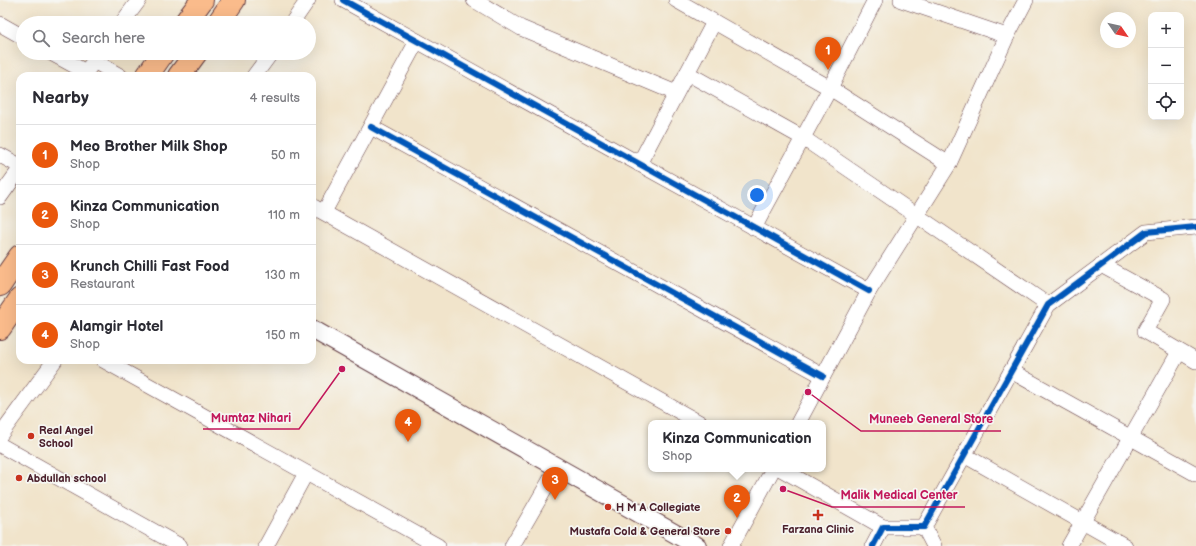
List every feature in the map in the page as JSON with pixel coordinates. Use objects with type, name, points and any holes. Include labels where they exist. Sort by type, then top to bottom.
[{"type":"highway","points":[[190,16],[202,0]]},
{"type":"highway","points":[[223,16],[234,0]]},
{"type":"highway","points":[[150,72],[158,60]]},
{"type":"highway","points":[[182,72],[191,60]]},
{"type":"highway","points":[[0,285],[16,262]]},
{"type":"highway","points":[[0,328],[16,306]]},
{"type":"street","points":[[127,16],[139,0]]},
{"type":"street","points":[[297,16],[308,0]]},
{"type":"street","points":[[343,0],[869,291]]},
{"type":"street","points":[[474,0],[521,28],[676,93]]},
{"type":"street","points":[[676,0],[830,88],[949,164]]},
{"type":"street","points":[[754,228],[830,88],[875,0]]},
{"type":"street","points":[[901,0],[1007,36]]},
{"type":"street","points":[[800,420],[869,291],[949,164],[1007,36],[1026,0]]},
{"type":"street","points":[[638,164],[714,22]]},
{"type":"street","points":[[0,24],[16,33]]},
{"type":"street","points":[[417,41],[371,127],[318,209],[695,420]]},
{"type":"street","points":[[72,60],[108,72]]},
{"type":"street","points":[[257,72],[266,60]]},
{"type":"street","points":[[687,73],[803,138],[918,214],[1048,305]]},
{"type":"street","points":[[371,127],[823,376]]},
{"type":"street","points":[[0,155],[16,164]]},
{"type":"street","points":[[0,197],[16,175]]},
{"type":"street","points":[[924,527],[1048,305],[1146,232],[1196,227]]},
{"type":"street","points":[[1101,265],[1163,299],[1145,331],[1196,361]]},
{"type":"street","points":[[316,331],[556,468],[697,546]]},
{"type":"street","points":[[1069,546],[1179,352]]},
{"type":"street","points":[[0,435],[52,364]]},
{"type":"street","points":[[109,364],[438,546]]},
{"type":"street","points":[[1011,371],[1196,474]]},
{"type":"street","points":[[0,445],[180,546]]},
{"type":"street","points":[[964,456],[1125,546]]},
{"type":"street","points":[[512,546],[556,468]]},
{"type":"street","points":[[731,546],[771,472]]},
{"type":"street","points":[[787,472],[884,528],[924,527]]},
{"type":"street","points":[[266,546],[306,473]]},
{"type":"street","points":[[924,527],[934,546]]},
{"type":"street","points":[[873,546],[884,528]]},
{"type":"cycle path","points":[[343,0],[869,291]]},
{"type":"cycle path","points":[[371,127],[823,376]]},
{"type":"cycle path","points":[[873,546],[883,527],[924,527],[1048,305],[1146,232],[1196,227]]},
{"type":"place","name":"Meo Brother Milk Shop","points":[[828,70]]},
{"type":"place","name":"Mumtaz Nihari","points":[[342,369]]},
{"type":"place","name":"Muneeb General Store","points":[[808,392]]},
{"type":"place","name":"Real Angel School","points":[[31,436]]},
{"type":"place","name":"Alamgir Hotel","points":[[408,442]]},
{"type":"place","name":"Abdullah school","points":[[19,478]]},
{"type":"place","name":"Malik Medical Center","points":[[783,489]]},
{"type":"place","name":"Krunch Chilli Fast Food","points":[[555,500]]},
{"type":"place","name":"H M A Collegiate","points":[[608,507]]},
{"type":"place","name":"Farzana Clinic","points":[[818,515]]},
{"type":"place","name":"Kinza Communication","points":[[737,518]]},
{"type":"place","name":"Mustafa Cold & General Store","points":[[728,531]]}]
